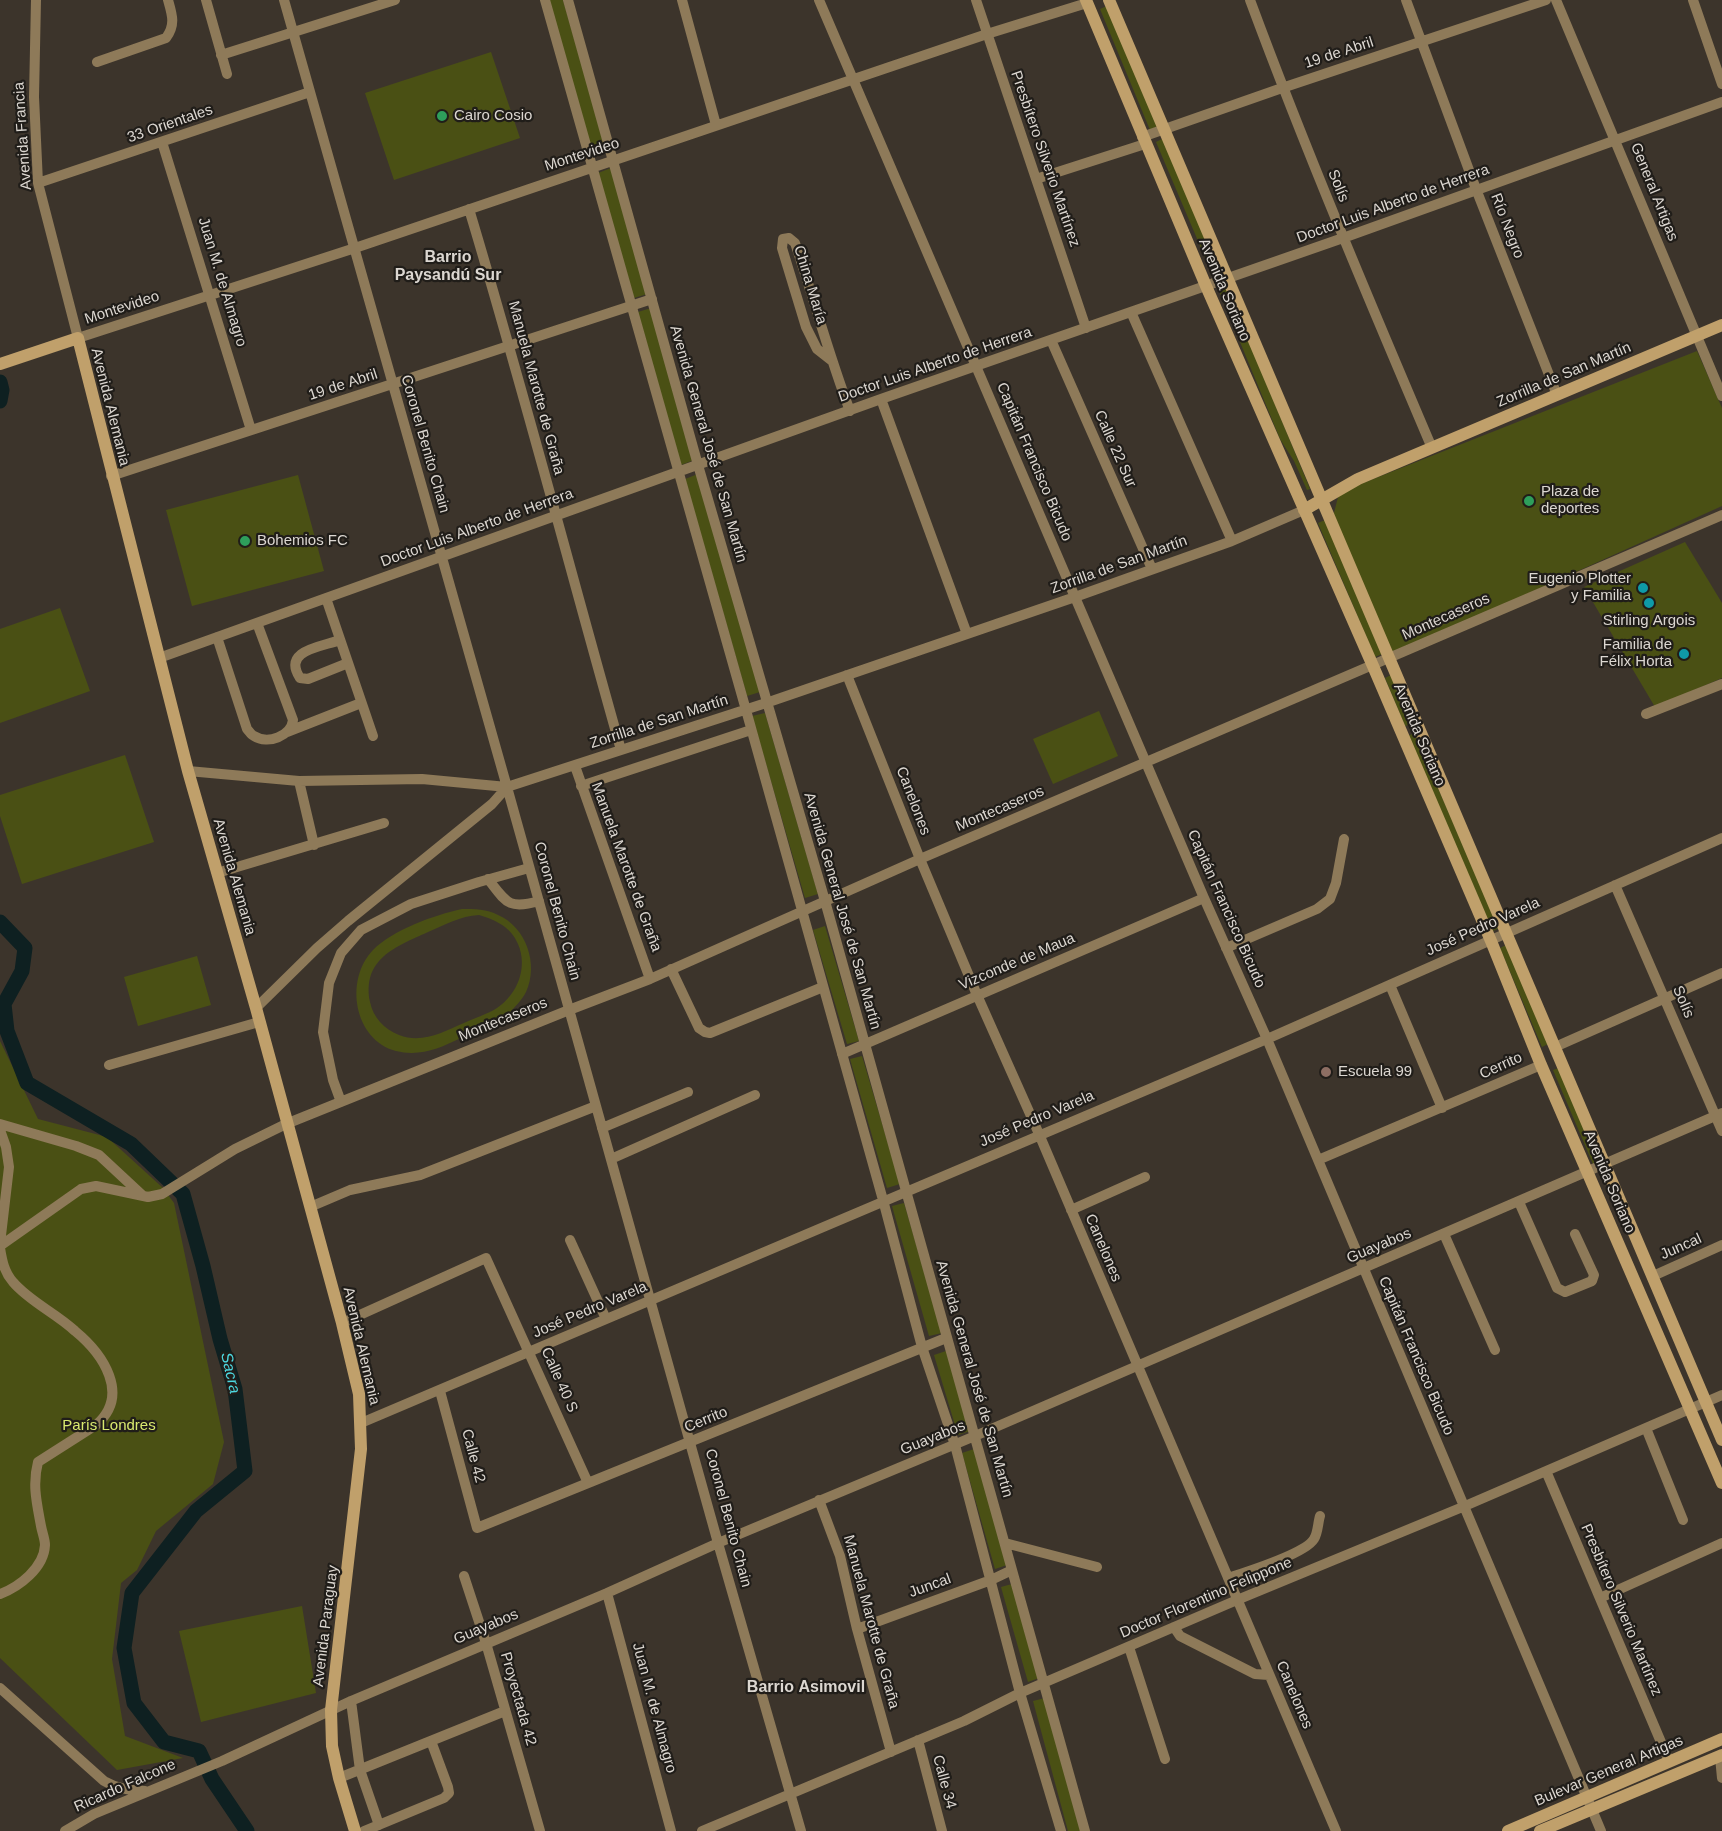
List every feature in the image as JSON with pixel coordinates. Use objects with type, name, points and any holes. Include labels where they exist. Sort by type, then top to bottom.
[{"type":"street","name":"Avenida Francia","points":[[36,0],[34,97],[38,183],[78,338]]},
{"type":"street","points":[[97,62],[166,38],[173,29],[173,16],[168,0]]},
{"type":"street","points":[[206,0],[227,74]]},
{"type":"street","name":"Coronel Benito Chain","points":[[284,0],[801,1831]]},
{"type":"street","points":[[221,55],[395,0]]},
{"type":"street","points":[[545,0],[752,730],[922,1347],[955,1445],[1020,1693],[1061,1831]]},
{"type":"street","name":"Avenida General José de San Martín","points":[[568,0],[698,465],[825,901],[1085,1831]]},
{"type":"street","points":[[682,0],[716,125]]},
{"type":"street","name":"Capitán Francisco Bicudo","points":[[819,0],[1204,898],[1267,1038],[1601,1831]]},
{"type":"street","name":"Presbítero Silverio Martínez","points":[[976,0],[1086,328]]},
{"type":"street","name":"Avenida Soriano","points":[[1108,0],[1722,1440]]},
{"type":"street","name":"Solís","points":[[1250,0],[1282,88],[1432,448]]},
{"type":"street","name":"Río Negro","points":[[1406,0],[1476,189],[1557,395]]},
{"type":"street","name":"19 de Abril","points":[[1036,179],[1144,141],[1164,129],[1546,0]]},
{"type":"street","name":"General Artigas","points":[[1556,0],[1722,396]]},
{"type":"street","points":[[1693,0],[1722,84]]},
{"type":"street","name":"Montevideo","points":[[78,338],[211,296],[1090,1]]},
{"type":"street","name":"Avenida Soriano","points":[[1090,1],[1144,141],[1373,666],[1491,941],[1541,1065],[1722,1482]]},
{"type":"street","name":"33 Orientales","points":[[38,183],[310,92]]},
{"type":"street","name":"Doctor Luis Alberto de Herrera","points":[[159,658],[881,399],[1228,279],[1722,102]]},
{"type":"street","name":"Juan M. de Almagro","points":[[162,142],[251,430]]},
{"type":"street","name":"Manuela Marotte de Graña","points":[[469,209],[510,344],[555,517],[621,750]]},
{"type":"street","name":"China María","points":[[831,360],[817,349],[806,327],[782,248],[783,239],[789,238],[795,243],[831,360],[850,411]]},
{"type":"street","name":"19 de Abril","points":[[111,476],[652,299]]},
{"type":"street","points":[[1131,312],[1232,541]]},
{"type":"street","name":"Zorrilla de San Martín","points":[[188,771],[299,781],[422,779],[507,787],[746,710],[1232,541],[1304,510],[1358,479],[1722,325]]},
{"type":"street","points":[[0,364],[78,338]]},
{"type":"street","name":"Avenida Alemania","points":[[78,338],[111,476],[188,771],[256,1008],[342,1323],[359,1394],[361,1423]]},
{"type":"street","name":"Calle 22 Sur","points":[[1051,340],[1152,569]]},
{"type":"street","points":[[881,399],[967,634]]},
{"type":"street","name":"Montecaseros","points":[[142,1196],[162,1194],[235,1149],[286,1124],[650,979],[825,901],[1722,515]]},
{"type":"street","points":[[326,598],[374,736]]},
{"type":"street","points":[[257,623],[293,720],[287,732]]},
{"type":"street","points":[[217,637],[247,729],[254,736],[266,740],[361,703]]},
{"type":"street","points":[[340,640],[301,654],[295,660],[295,669],[300,678],[308,679],[348,663]]},
{"type":"street","name":"Canelones","points":[[847,675],[920,860],[977,995],[1039,1134],[1336,1831]]},
{"type":"street","points":[[1646,714],[1722,684]]},
{"type":"street","points":[[1400,730],[1416,723]]},
{"type":"street","points":[[581,786],[752,730]]},
{"type":"street","name":"Manuela Marotte de Graña","points":[[575,765],[650,979]]},
{"type":"street","points":[[299,781],[314,845]]},
{"type":"street","name":"Zorrilla de San Martín","points":[[256,1008],[317,948],[381,893],[492,804],[507,787]]},
{"type":"street","points":[[217,873],[384,823]]},
{"type":"street","name":"José Pedro Varela","points":[[361,1423],[1267,1038],[1722,838]]},
{"type":"street","points":[[1226,948],[1317,909],[1330,899],[1336,883],[1344,839]]},
{"type":"street","points":[[341,1102],[333,1080],[323,1032],[329,983],[341,953],[361,930],[411,904],[530,868]]},
{"type":"street","points":[[488,879],[502,897],[512,905],[522,906],[538,901]]},
{"type":"street","name":"Solís","points":[[1615,885],[1719,1115],[1722,1131]]},
{"type":"street","name":"Vizconde de Maua","points":[[842,1054],[1204,898]]},
{"type":"street","points":[[671,969],[699,1028],[710,1033],[823,987]]},
{"type":"street","name":"Cerrito","points":[[1318,1160],[1541,1065],[1555,1047],[1722,973]]},
{"type":"street","points":[[1390,985],[1442,1108]]},
{"type":"street","points":[[109,1065],[259,1022]]},
{"type":"street","points":[[602,1128],[688,1092]]},
{"type":"street","points":[[611,1159],[754,1095]]},
{"type":"street","points":[[310,1207],[350,1190],[420,1175],[596,1106]]},
{"type":"street","name":"Guayabos","points":[[222,1761],[351,1701],[819,1500],[975,1437],[1719,1115]]},
{"type":"street","points":[[0,1124],[99,1155],[142,1196]]},
{"type":"street","points":[[0,1130],[6,1147],[9,1167],[0,1246],[3,1265],[12,1281],[75,1330],[92,1347],[106,1368],[112,1385],[113,1401],[104,1418],[96,1425],[38,1462],[34,1490],[45,1546],[40,1560],[30,1575],[16,1587],[0,1594]]},
{"type":"street","points":[[1071,1210],[1144,1177]]},
{"type":"street","points":[[0,1246],[81,1189],[96,1186],[142,1196]]},
{"type":"street","points":[[1519,1202],[1557,1288],[1565,1292],[1592,1281],[1594,1275],[1575,1234]]},
{"type":"street","points":[[1444,1234],[1495,1350]]},
{"type":"street","points":[[570,1240],[606,1319]]},
{"type":"street","name":"Juncal","points":[[1653,1276],[1722,1245]]},
{"type":"street","name":"Calle 40 S","points":[[342,1323],[486,1258],[588,1483]]},
{"type":"street","name":"Cerrito","points":[[477,1528],[946,1338]]},
{"type":"street","name":"Calle 42","points":[[440,1391],[477,1528]]},
{"type":"street","name":"Doctor Florentino Felippone","points":[[702,1831],[891,1752],[1020,1693],[1237,1600],[1465,1506],[1722,1395]]},
{"type":"street","name":"Avenida Paraguay","points":[[355,1831],[339,1779],[332,1746],[331,1710],[362,1449],[361,1423]]},
{"type":"street","points":[[1646,1428],[1683,1520]]},
{"type":"street","name":"Presbítero Silverio Martínez","points":[[1546,1471],[1669,1761]]},
{"type":"street","name":"Manuela Marotte de Graña","points":[[819,1500],[840,1556],[857,1629],[891,1752]]},
{"type":"street","points":[[1228,1578],[1290,1555],[1307,1545],[1315,1539],[1320,1516]]},
{"type":"street","points":[[1005,1543],[1097,1567]]},
{"type":"street","points":[[1600,1598],[1722,1543]]},
{"type":"street","name":"Juncal","points":[[857,1629],[991,1580],[1012,1570]]},
{"type":"street","name":"Proyectada 42","points":[[464,1576],[486,1643],[540,1831]]},
{"type":"street","name":"Juan M. de Almagro","points":[[607,1593],[671,1831]]},
{"type":"street","points":[[1174,1627],[1180,1636],[1255,1674],[1269,1675]]},
{"type":"street","points":[[1129,1647],[1165,1759]]},
{"type":"street","points":[[0,1688],[104,1781],[127,1790],[148,1791]]},
{"type":"street","points":[[351,1701],[360,1770],[379,1825]]},
{"type":"street","points":[[339,1779],[505,1711]]},
{"type":"street","name":"Bulevar General Artigas","points":[[1540,1831],[1669,1761],[1722,1738]]},
{"type":"street","name":"Calle 34","points":[[918,1740],[942,1831]]},
{"type":"street","points":[[364,1831],[444,1798],[449,1793],[431,1741]]},
{"type":"street","points":[[1721,1756],[1722,1778]]},
{"type":"street","name":"Bulevar General Artigas","points":[[1508,1831],[1721,1756]]},
{"type":"street","name":"Ricardo Falcone","points":[[65,1831],[94,1814],[222,1761]]},
{"type":"green space","points":[[549,0],[563,0],[604,142],[590,146]]},
{"type":"green space","points":[[1107,6],[1158,126],[1150,130],[1100,9]]},
{"type":"green space","name":"Cairo Cosio","points":[[491,52],[520,138],[394,180],[365,93]]},
{"type":"green space","points":[[1164,138],[1220,271],[1212,274],[1156,142]]},
{"type":"green space","points":[[611,168],[647,294],[634,298],[598,173]]},
{"type":"green space","points":[[1227,288],[1310,489],[1307,490],[1294,461],[1280,439],[1219,291]]},
{"type":"green space","points":[[651,308],[694,460],[681,465],[638,312]]},
{"type":"green space","name":"Plaza de deportes","points":[[1697,351],[1722,408],[1722,506],[1396,653],[1391,650],[1333,517],[1338,497],[1348,489]]},
{"type":"green space","points":[[698,474],[760,692],[747,696],[685,479]]},
{"type":"green space","name":"Bohemios FC","points":[[298,475],[324,571],[192,606],[166,510]]},
{"type":"green space","points":[[1325,520],[1382,654],[1375,657],[1318,523]]},
{"type":"green space","points":[[1685,542],[1722,603],[1722,678],[1655,707],[1584,587]]},
{"type":"green space","points":[[60,608],[90,691],[0,723],[0,629]]},
{"type":"green space","points":[[1391,675],[1411,724],[1405,726],[1385,678]]},
{"type":"green space","points":[[1099,711],[1118,756],[1053,784],[1033,739]]},
{"type":"green space","points":[[765,713],[818,894],[805,898],[752,716]]},
{"type":"green space","points":[[1414,733],[1499,928],[1493,931],[1408,736]]},
{"type":"green space","points":[[125,755],[154,842],[22,884],[0,816],[0,795]]},
{"type":"green space","points":[[476,909],[489,912],[498,915],[516,928],[523,937],[530,958],[530,981],[526,992],[514,1008],[499,1021],[438,1048],[405,1053],[382,1045],[371,1035],[358,1008],[356,992],[358,977],[364,963],[373,950],[391,936],[427,919],[451,912]],"holes":[[[479,915],[507,929],[518,944],[521,953],[521,971],[516,988],[511,995],[497,1008],[485,1014],[424,1038],[399,1035],[384,1026],[370,1002],[369,987],[376,965],[384,956],[404,943],[453,921]]]},
{"type":"green space","points":[[825,926],[859,1041],[847,1044],[813,930]]},
{"type":"green space","points":[[1506,945],[1548,1044],[1542,1047],[1500,948]]},
{"type":"green space","points":[[197,956],[211,1005],[138,1026],[124,977]]},
{"type":"green space","name":"París Londres","points":[[0,1041],[38,1119],[107,1137],[163,1188],[174,1203],[224,1442],[213,1484],[156,1531],[137,1570],[121,1583],[112,1659],[125,1736],[183,1758],[117,1770],[0,1658]]},
{"type":"green space","points":[[862,1056],[900,1184],[887,1188],[850,1059]]},
{"type":"green space","points":[[1559,1068],[1598,1161],[1593,1164],[1553,1070]]},
{"type":"green space","points":[[904,1203],[942,1333],[929,1336],[892,1206]]},
{"type":"green space","points":[[946,1351],[970,1431],[958,1435],[934,1355]]},
{"type":"green space","points":[[974,1449],[1007,1565],[995,1569],[962,1453]]},
{"type":"green space","points":[[1012,1584],[1039,1678],[1028,1682],[1001,1587]]},
{"type":"green space","points":[[302,1606],[316,1693],[201,1722],[179,1631]]},
{"type":"green space","points":[[1045,1698],[1081,1831],[1068,1831],[1033,1701]]},
{"type":"waterway","name":"Sacra","points":[[0,382],[2,390],[0,401]]},
{"type":"waterway","name":"Sacra","points":[[0,922],[25,948],[22,971],[4,1004],[7,1031],[27,1083],[131,1144],[183,1194],[203,1266],[220,1339],[235,1389],[245,1471],[196,1511],[132,1593],[124,1648],[134,1703],[164,1742],[199,1751],[212,1779],[247,1831]]},
{"type":"place","name":"Cairo Cosio","points":[[442,116]]},
{"type":"place","name":"Plaza de deportes","points":[[1529,501]]},
{"type":"place","name":"Bohemios FC","points":[[245,541]]},
{"type":"place","name":"Eugenio Plotter y Familia","points":[[1643,588]]},
{"type":"place","name":"Stirling Argois","points":[[1649,603]]},
{"type":"place","name":"Familia de Félix Horta","points":[[1684,654]]},
{"type":"place","name":"Escuela 99","points":[[1326,1072]]},
{"type":"district","name":"Barrio Paysandú Sur","points":[[448,267]]},
{"type":"district","name":"Barrio Asimovil","points":[[806,1688]]}]
